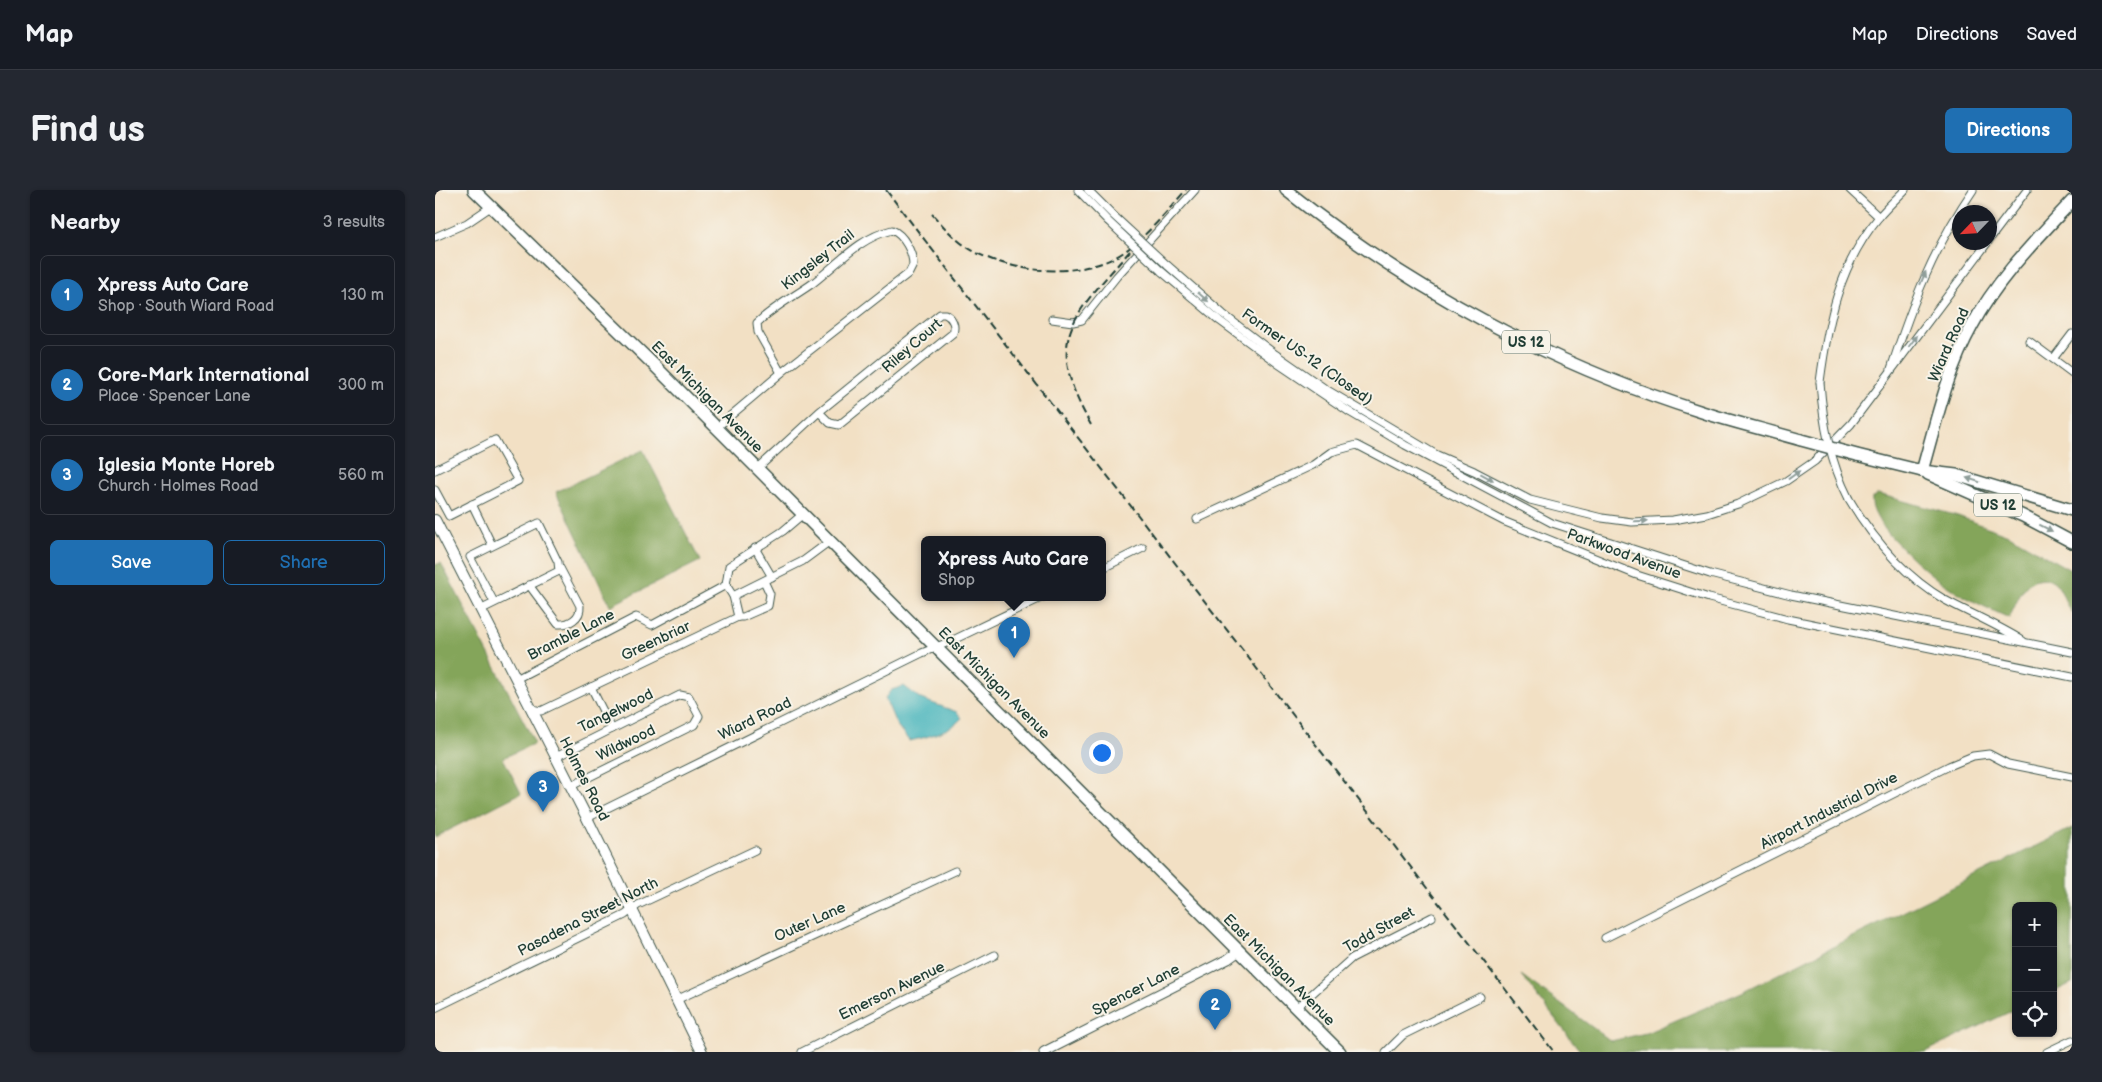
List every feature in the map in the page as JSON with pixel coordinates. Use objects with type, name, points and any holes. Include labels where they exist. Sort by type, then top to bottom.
[{"type":"main road","name":"East Michigan Avenue","points":[[475,190],[936,646],[1340,1052]]},
{"type":"main road","name":"US 12","points":[[1286,190],[1367,250],[1420,284],[1519,339],[1632,388],[1698,411],[1801,440],[1923,471],[1956,475],[2072,510]]},
{"type":"main road","name":"Wiard Road","points":[[1923,471],[1949,380],[1972,326],[2007,274],[2072,201]]},
{"type":"main road","name":"US 12","points":[[1923,471],[1942,482],[2044,526],[2072,542]]},
{"type":"main road","name":"Holmes Road","points":[[435,520],[571,786],[702,1052]]},
{"type":"street","points":[[1078,190],[1111,219],[1161,271],[1270,358],[1351,413],[1405,445],[1551,523],[1710,574],[1791,595],[2072,652]]},
{"type":"street","points":[[1088,190],[1111,219]]},
{"type":"street","points":[[1052,319],[1073,322],[1082,320],[1117,276],[1195,190]]},
{"type":"street","points":[[1850,190],[1879,217]]},
{"type":"street","points":[[1892,190],[1899,197]]},
{"type":"street","points":[[1905,190],[1879,217],[1841,278],[1825,348],[1820,382],[1827,436],[1834,463],[1849,499],[1871,534],[1906,571],[1944,599],[2028,644]]},
{"type":"street","points":[[1889,374],[1910,309],[1930,262],[1973,190]]},
{"type":"street","name":"Former US-12 (Closed)","points":[[1997,231],[2027,190]]},
{"type":"street","points":[[435,237],[467,223],[492,206]]},
{"type":"street","name":"Former US-12 (Closed)","points":[[1111,219],[1223,314],[1283,360],[1377,421],[1442,458],[1474,471],[1530,500],[1602,518],[1632,522],[1673,520],[1699,516],[1738,504],[1786,481],[1815,461],[1851,424],[1983,250]]},
{"type":"street","name":"Kingsley Trail","points":[[716,428],[781,373],[909,273],[913,265],[913,259],[909,248],[896,232],[892,230],[871,236],[814,282],[757,323],[758,332],[781,373]]},
{"type":"street","name":"Riley Court","points":[[757,469],[819,412],[940,314],[945,314],[954,323],[953,332],[839,425],[830,423],[819,412]]},
{"type":"street","points":[[2053,359],[2072,334]]},
{"type":"street","points":[[2029,341],[2072,373]]},
{"type":"street","points":[[435,470],[495,440],[518,481],[449,516],[435,490]]},
{"type":"street","name":"Parkwood Avenue","points":[[1197,519],[1313,465],[1331,452],[1357,445],[1503,521],[1568,549],[1700,595],[1788,619],[2072,677]]},
{"type":"street","points":[[472,504],[493,545]]},
{"type":"street","points":[[738,617],[733,596],[726,585],[729,566],[783,531],[803,514]]},
{"type":"street","points":[[494,602],[470,557],[539,523],[580,606],[581,612],[577,618],[565,624],[558,624],[529,585]]},
{"type":"street","points":[[733,596],[803,561],[830,541]]},
{"type":"street","points":[[755,548],[772,577]]},
{"type":"street","points":[[1106,566],[1143,548]]},
{"type":"street","points":[[480,610],[555,574],[560,568]]},
{"type":"street","name":"Greenbriar","points":[[532,709],[541,711],[738,617],[743,617],[768,606],[770,594],[764,581]]},
{"type":"street","name":"Bramble Lane","points":[[516,679],[636,617],[651,625],[726,585]]},
{"type":"street","name":"Wiard Road","points":[[587,818],[936,646],[951,642],[1035,601]]},
{"type":"street","points":[[591,687],[612,729]]},
{"type":"street","name":"Tangelwood","points":[[556,757],[681,695],[689,697],[699,716],[694,725]]},
{"type":"street","name":"Wildwood","points":[[571,786],[694,725]]},
{"type":"street","name":"Airport Industrial Drive","points":[[1605,938],[1941,770],[1973,756],[1989,754],[2008,764],[2072,777]]},
{"type":"street","name":"Pasadena Street North","points":[[435,1008],[625,915],[631,909],[755,850]]},
{"type":"street","name":"Outer Lane","points":[[676,1000],[955,871]]},
{"type":"street","name":"Todd Street","points":[[1296,1008],[1352,958],[1432,917]]},
{"type":"street","name":"Spencer Lane","points":[[1043,1052],[1228,959],[1239,951]]},
{"type":"street","name":"Emerson Avenue","points":[[802,1052],[995,955]]},
{"type":"street","points":[[1386,1052],[1403,1035],[1480,997]]},
{"type":"street","points":[[2047,1052],[2072,1040]]},
{"type":"green space","points":[[643,450],[700,561],[610,606],[556,492]]},
{"type":"green space","points":[[1878,494],[1958,516],[2011,536],[2072,571],[2072,613],[2057,585],[2047,579],[2039,579],[2027,585],[2009,618],[1954,590],[1918,563],[1886,530],[1873,508],[1872,498]]},
{"type":"green space","points":[[441,563],[535,743],[503,758],[521,793],[435,837],[435,565]]},
{"type":"green space","points":[[2072,828],[2072,983],[2057,990],[2057,902],[2012,902],[2012,1011],[1925,1052],[1581,1052],[1521,975],[1611,1041],[1646,1033],[1742,992]]},
{"type":"water","points":[[904,686],[921,699],[957,712],[962,718],[945,730],[909,741],[896,724],[885,698],[891,690]]},
{"type":"railway","points":[[886,190],[1554,1052]]},
{"type":"railway","points":[[932,214],[963,244],[975,252],[992,259],[1030,269],[1070,270],[1108,261],[1124,252],[1149,230],[1186,190]]},
{"type":"railway","points":[[1091,425],[1076,395],[1068,371],[1067,349],[1071,330],[1080,312],[1093,294],[1130,251]]},
{"type":"place","name":"Xpress Auto Care","points":[[1014,658]]},
{"type":"place","name":"Iglesia Monte Horeb","points":[[543,812]]},
{"type":"place","name":"Core-Mark International","points":[[1215,1030]]}]
